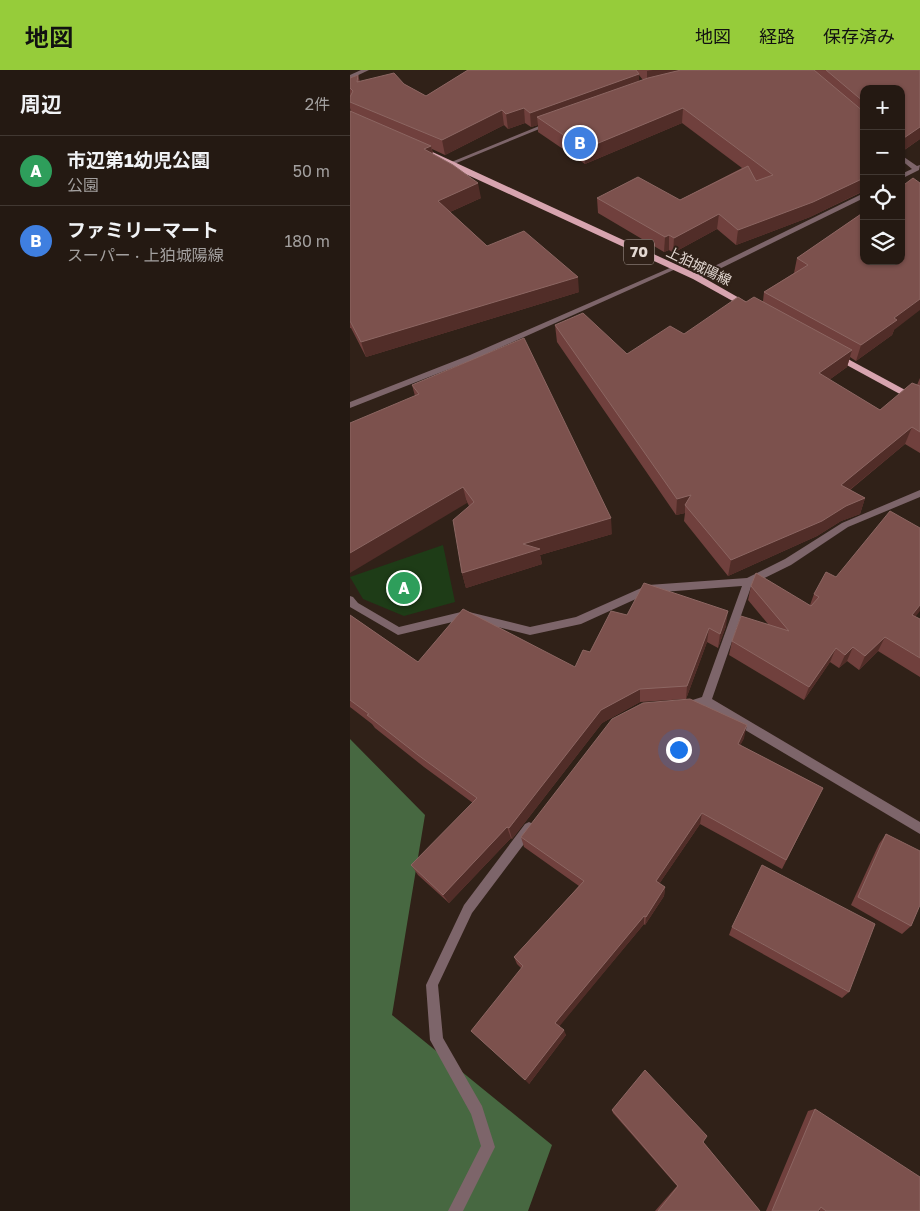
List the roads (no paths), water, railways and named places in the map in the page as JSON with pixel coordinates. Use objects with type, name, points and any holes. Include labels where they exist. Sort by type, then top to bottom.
[{"type":"main road","name":"上狛城陽線","points":[[418,148],[696,277],[756,310]]},
{"type":"main road","points":[[825,349],[920,402]]},
{"type":"street","points":[[350,77],[366,70]]},
{"type":"street","points":[[452,163],[556,122]]},
{"type":"street","points":[[905,159],[918,168],[905,175]]},
{"type":"street","points":[[696,277],[860,197]]},
{"type":"street","points":[[350,405],[401,387],[518,338],[674,268]]},
{"type":"street","points":[[350,600],[354,606],[398,631],[465,615],[530,632],[578,621],[648,589],[748,582],[788,562],[845,525],[920,493]]},
{"type":"street","points":[[706,701],[748,582]]},
{"type":"street","points":[[673,708],[706,701],[920,828]]},
{"type":"street","points":[[455,1211],[488,1147],[477,1111],[437,1040],[432,985],[468,909],[534,822]]},
{"type":"place","name":"ファミリーマート","points":[[580,143]]},
{"type":"place","name":"市辺第1幼児公園","points":[[404,588]]}]
